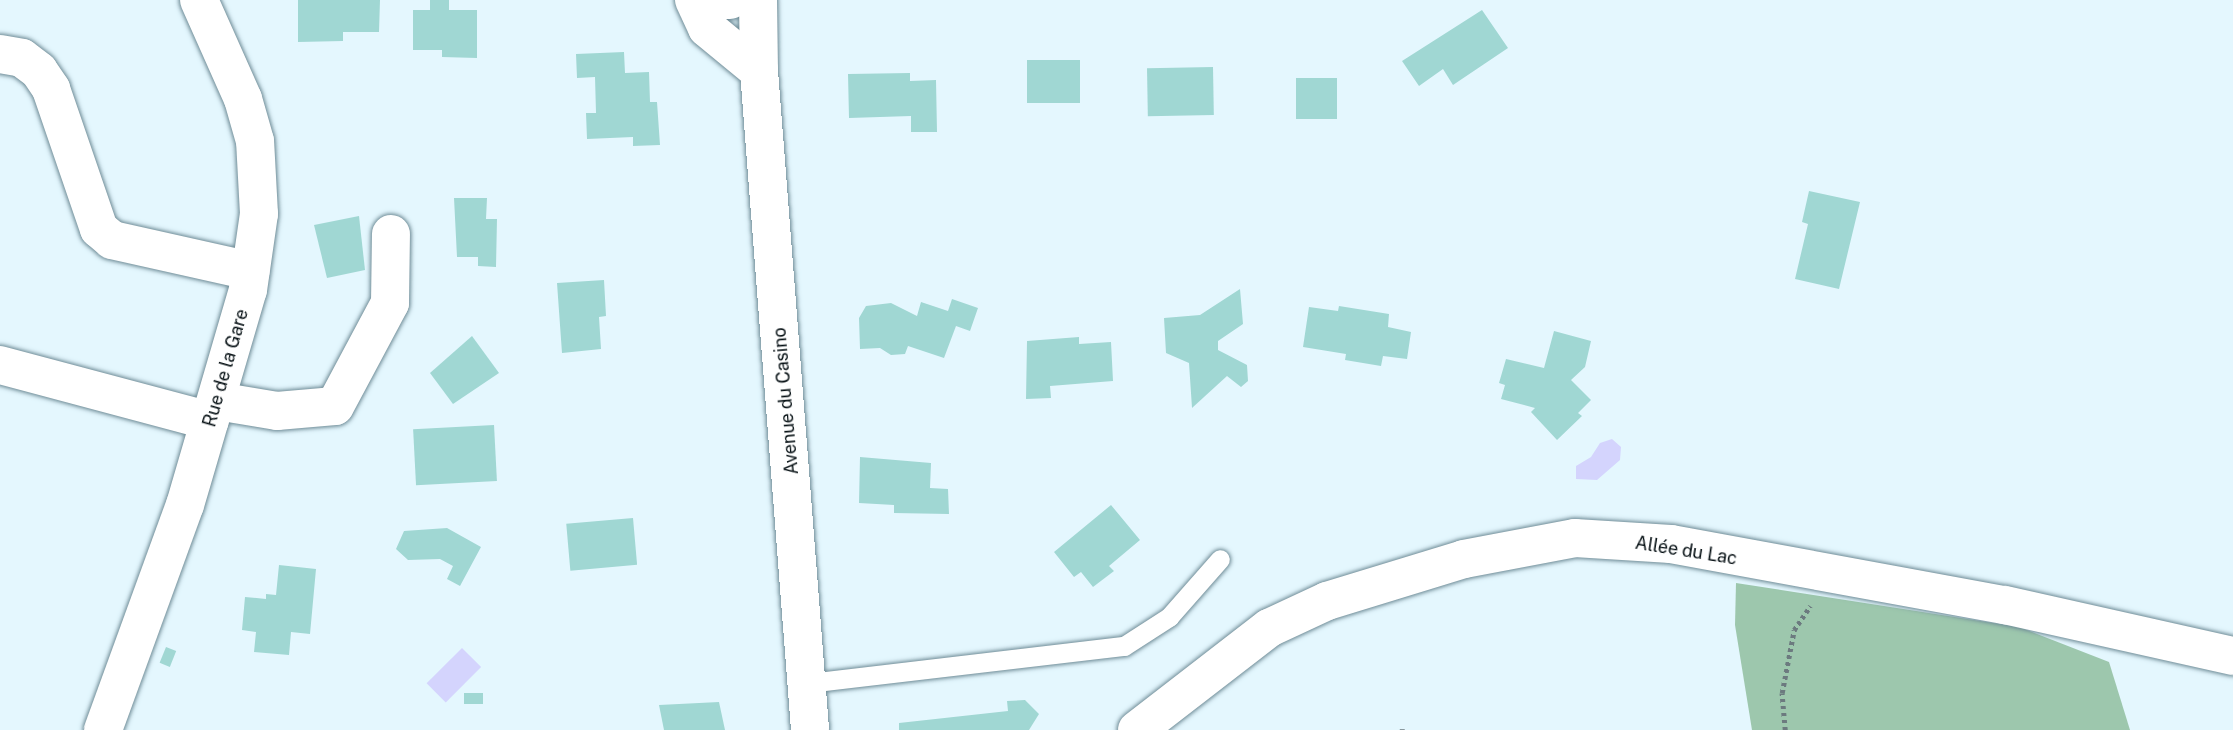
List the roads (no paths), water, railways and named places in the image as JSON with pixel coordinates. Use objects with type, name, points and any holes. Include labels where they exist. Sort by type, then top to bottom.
[{"type":"street","name":"Rue de la Gare","points":[[103,730],[186,505],[251,271],[259,214],[255,141],[243,99],[199,0]]},
{"type":"street","points":[[694,0],[707,28],[759,71]]},
{"type":"street","points":[[716,0],[730,0]]},
{"type":"street","name":"Avenue du Casino","points":[[758,0],[759,71],[810,730]]},
{"type":"street","points":[[0,54],[22,58],[39,71],[51,89],[99,229],[112,240],[251,271]]},
{"type":"street","points":[[0,365],[214,411],[276,411],[335,406],[390,303],[391,234]]},
{"type":"street","name":"Allée du Lac","points":[[1137,730],[1269,628],[1327,601],[1464,559],[1575,538],[1671,544],[1831,576],[2006,605],[2233,656]]},
{"type":"lane","points":[[808,683],[1124,646],[1169,617],[1220,559]]},
{"type":"water","points":[[1612,439],[1621,447],[1620,460],[1597,480],[1576,479],[1576,466],[1591,457],[1600,443]]},
{"type":"water","points":[[462,648],[481,667],[446,702],[427,683]]}]
